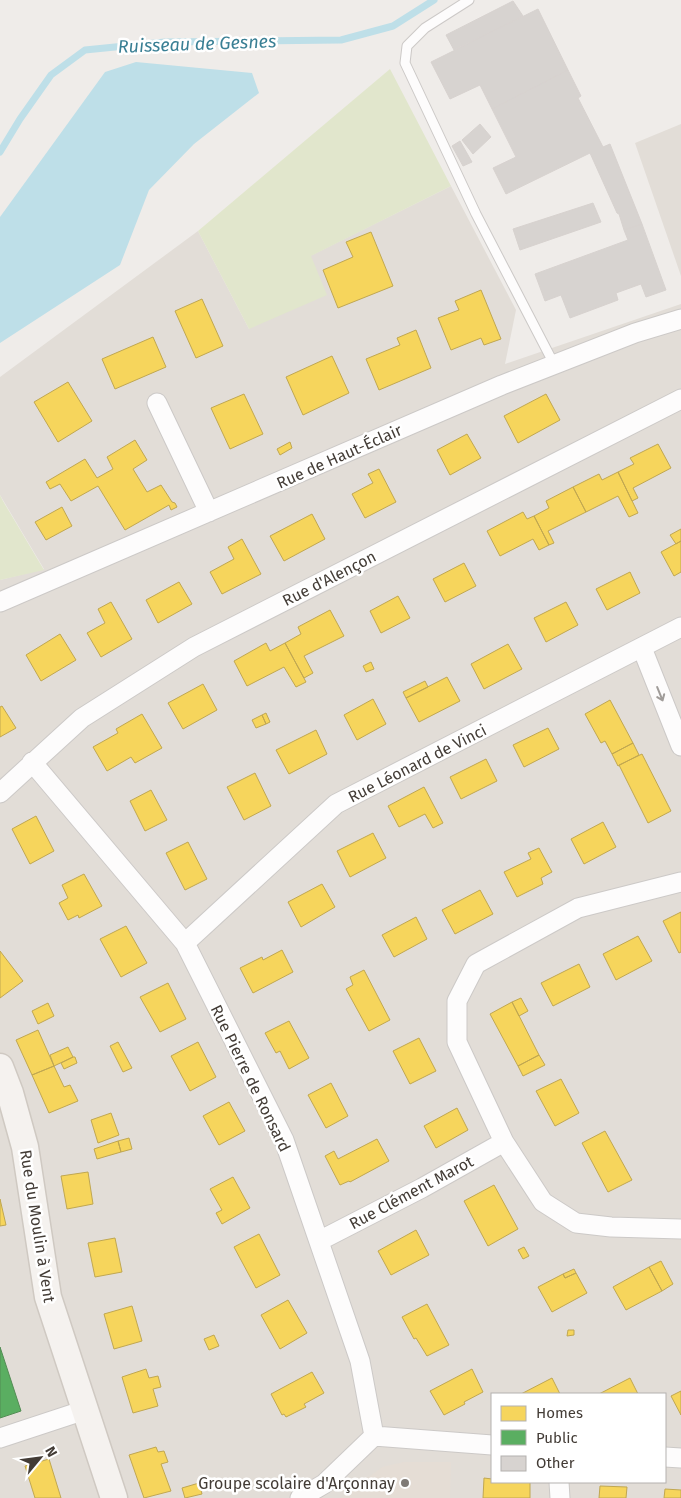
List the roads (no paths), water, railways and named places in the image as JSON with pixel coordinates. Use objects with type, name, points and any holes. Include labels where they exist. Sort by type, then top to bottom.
[{"type":"street","name":"Rue de Haut-Éclair","points":[[0,602],[502,384],[635,333],[681,319]]},
{"type":"street","name":"Rue d'Alençon","points":[[0,793],[82,718],[194,647],[681,399]]},
{"type":"street","points":[[157,403],[209,512]]},
{"type":"street","name":"Rue Léonard de Vinci","points":[[185,943],[336,804],[681,627]]},
{"type":"street","points":[[642,648],[681,746]]},
{"type":"street","name":"Rue Pierre de Ronsard","points":[[32,762],[185,943],[284,1140],[360,1361],[374,1436]]},
{"type":"street","points":[[681,882],[578,908],[476,964],[457,1001],[457,1042],[504,1142],[544,1202],[576,1223],[681,1229]]},
{"type":"street","name":"Rue du Moulin à Vent","points":[[0,1067],[26,1147],[48,1297],[114,1498]]},
{"type":"street","name":"Rue Clément Marot","points":[[318,1241],[422,1188],[504,1142]]},
{"type":"street","points":[[0,1438],[85,1410]]},
{"type":"street","points":[[300,1498],[324,1484],[374,1436],[491,1445]]},
{"type":"street","points":[[666,1457],[681,1458]]},
{"type":"street","points":[[560,1483],[560,1498]]},
{"type":"lane","points":[[469,0],[425,28],[407,46],[405,64],[476,214],[554,364]]},
{"type":"water","points":[[136,62],[252,73],[259,93],[194,144],[149,190],[120,265],[0,343],[0,217],[105,72]]},
{"type":"waterway","name":"Ruisseau de Gesnes","points":[[0,152],[20,119],[51,75],[85,50],[165,42],[341,40],[393,26],[434,0]]},
{"type":"place","name":"Groupe scolaire d'Arçonnay","points":[[405,1483]]}]
